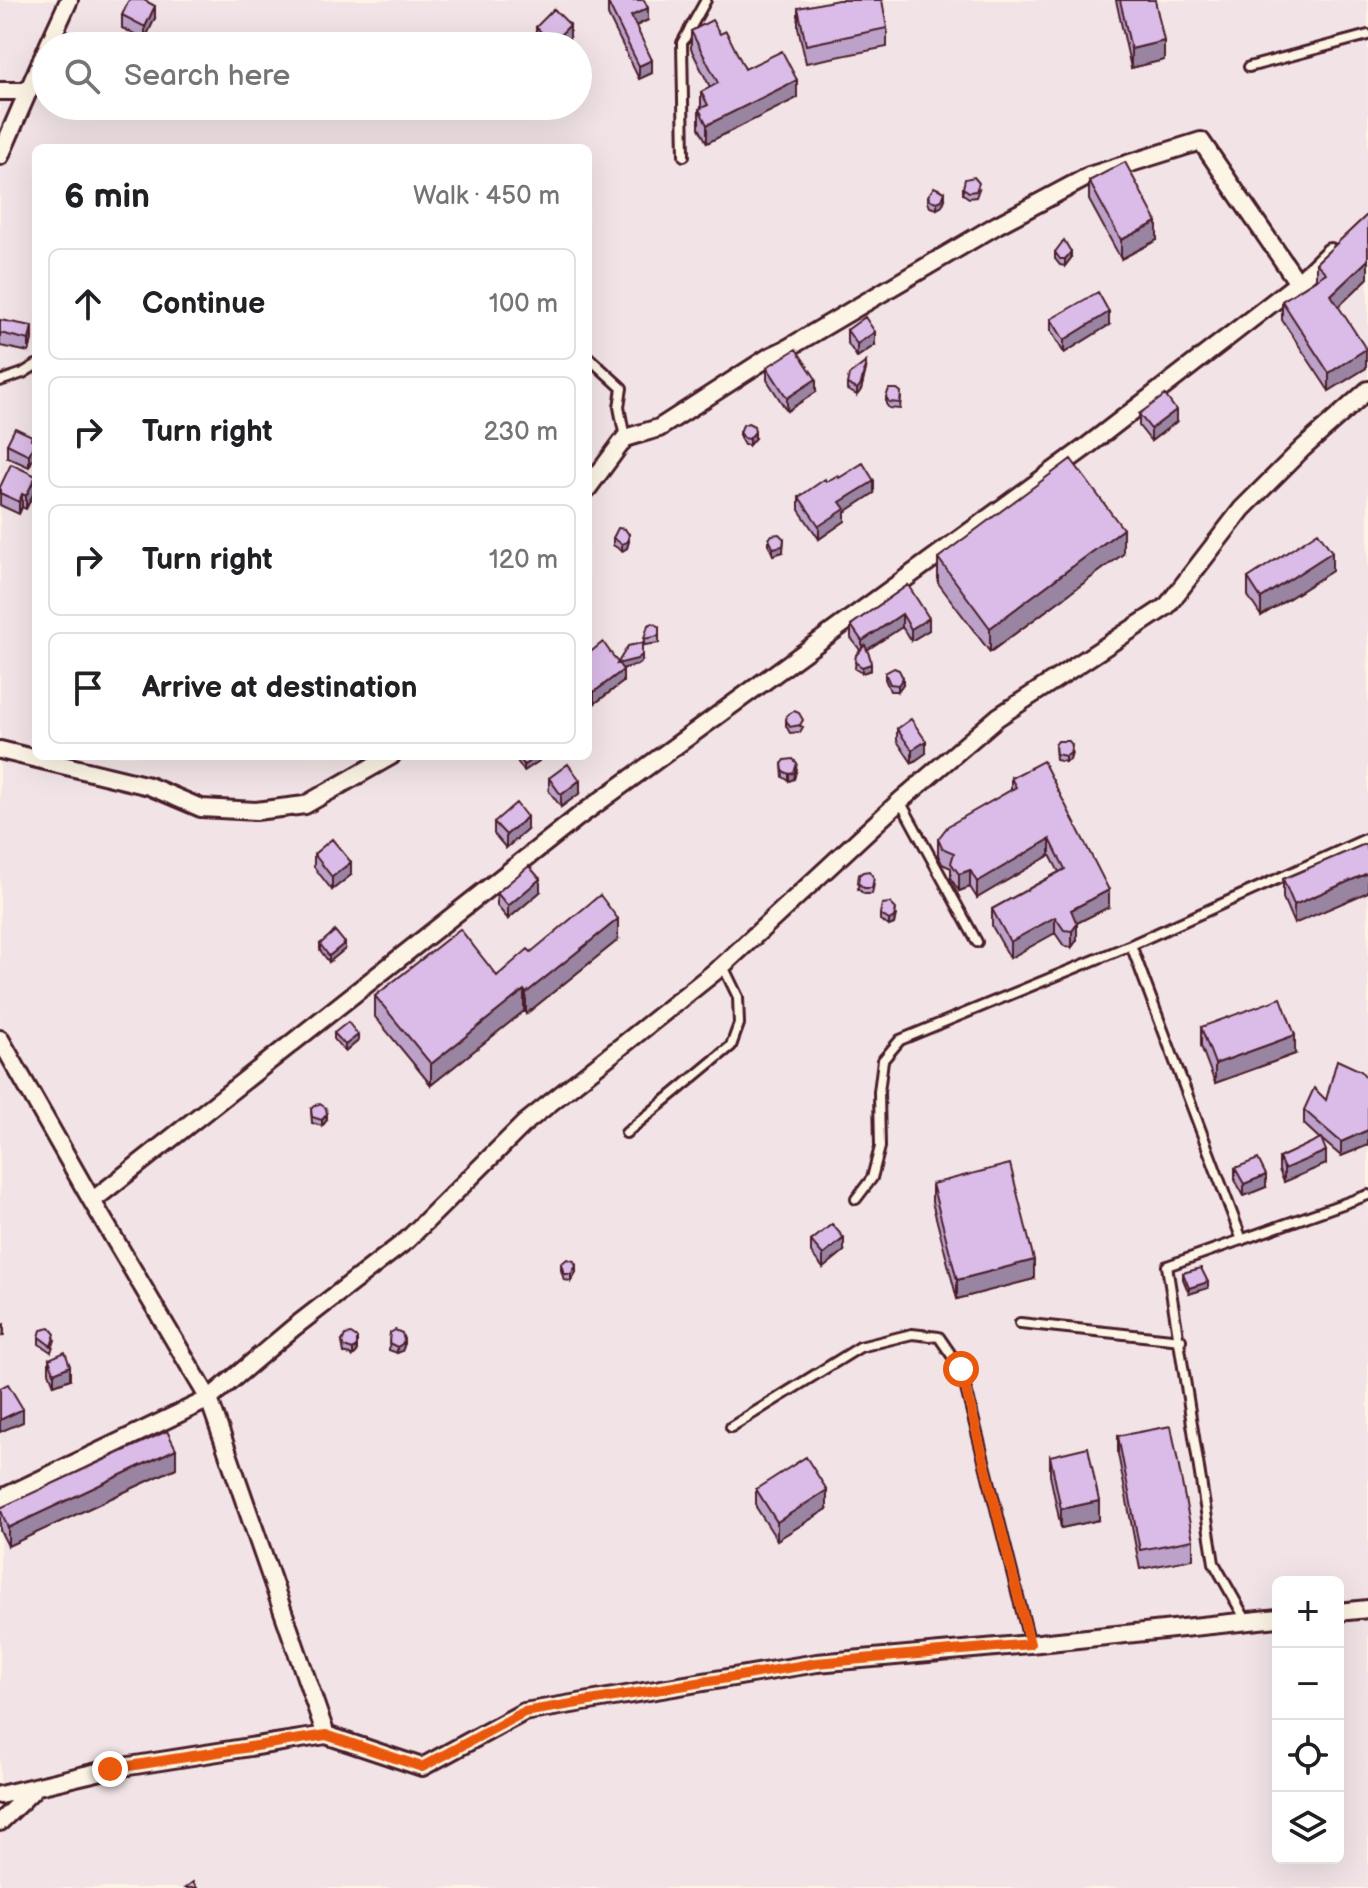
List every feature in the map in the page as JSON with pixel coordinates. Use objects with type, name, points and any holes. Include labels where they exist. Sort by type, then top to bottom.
[{"type":"street","points":[[54,32],[69,0]]},
{"type":"street","points":[[0,156],[32,80]]},
{"type":"street","points":[[0,91],[27,91]]},
{"type":"street","points":[[592,483],[625,438],[659,428],[769,357],[997,225],[1089,176],[1201,141],[1298,283]]},
{"type":"street","points":[[92,1201],[578,817],[1086,447],[1298,283],[1338,244]]},
{"type":"street","points":[[0,1499],[209,1399],[293,1328],[407,1240],[525,1123],[722,966],[900,801],[998,717],[1167,606],[1242,509],[1302,449],[1368,390]]},
{"type":"street","points":[[0,750],[32,758]]},
{"type":"street","points":[[41,760],[149,786],[201,808],[256,811],[305,805],[384,760]]},
{"type":"street","points":[[0,1039],[209,1399],[326,1735]]},
{"type":"street","points":[[1344,1611],[1368,1609]]},
{"type":"street","points":[[0,1795],[110,1769],[326,1735],[422,1767],[524,1712],[817,1663],[1272,1619]]},
{"type":"street","points":[[0,1822],[38,1786]]},
{"type":"lane","points":[[684,156],[682,43],[706,0]]},
{"type":"lane","points":[[1249,67],[1368,35]]},
{"type":"lane","points":[[592,361],[622,388],[619,407],[625,438]]},
{"type":"lane","points":[[0,381],[32,367]]},
{"type":"lane","points":[[900,801],[977,942]]},
{"type":"lane","points":[[856,1199],[872,1178],[880,1147],[879,1092],[883,1060],[900,1040],[1131,945],[1368,838]]},
{"type":"lane","points":[[1131,945],[1242,1240]]},
{"type":"lane","points":[[626,1133],[731,1046],[739,1024],[738,997],[722,966]]},
{"type":"lane","points":[[1246,1621],[1214,1563],[1167,1266],[1368,1195]]},
{"type":"lane","points":[[1020,1323],[1181,1340]]},
{"type":"lane","points":[[731,1427],[860,1347],[912,1334],[939,1337],[961,1369],[1030,1644]]},
{"type":"shaded area","points":[[0,0],[1368,0],[1368,1888],[0,1888]]},
{"type":"building","points":[[129,0],[144,0],[155,6],[145,27],[122,15]]},
{"type":"building","points":[[614,0],[644,0],[648,8],[631,16],[652,60],[639,66],[608,3]]},
{"type":"building","points":[[838,0],[882,0],[887,28],[806,45],[798,8]]},
{"type":"building","points":[[1120,0],[1155,0],[1164,41],[1131,49]]},
{"type":"building","points":[[554,9],[570,25],[563,32],[541,32],[536,27]]},
{"type":"building","points":[[712,20],[720,34],[726,31],[745,69],[782,51],[797,80],[707,125],[699,109],[708,105],[701,92],[718,83],[691,31]]},
{"type":"building","points":[[1125,162],[1157,222],[1121,240],[1089,181]]},
{"type":"building","points":[[974,177],[979,183],[976,191],[969,192],[963,188],[965,179]]},
{"type":"building","points":[[934,187],[945,192],[942,200],[937,202],[928,196]]},
{"type":"building","points":[[1368,214],[1368,260],[1331,295],[1366,349],[1329,373],[1282,301],[1326,273],[1316,263]]},
{"type":"building","points":[[1064,240],[1071,252],[1065,259],[1060,259],[1055,252]]},
{"type":"building","points":[[1098,292],[1109,312],[1064,340],[1051,319]]},
{"type":"building","points":[[865,317],[875,332],[857,344],[847,330]]},
{"type":"building","points":[[0,320],[32,326],[29,340],[0,333]]},
{"type":"building","points":[[796,349],[816,379],[787,398],[767,367]]},
{"type":"building","points":[[866,362],[857,389],[847,384],[849,375]]},
{"type":"building","points":[[889,389],[901,392],[900,403],[889,402],[886,397]]},
{"type":"building","points":[[1165,395],[1176,410],[1151,429],[1139,414]]},
{"type":"building","points":[[748,423],[754,426],[755,432],[749,439],[740,432],[743,425]]},
{"type":"building","points":[[15,428],[32,436],[29,455],[7,444]]},
{"type":"building","points":[[1071,459],[1123,529],[990,628],[938,558]]},
{"type":"building","points":[[863,463],[874,481],[840,502],[845,509],[819,526],[799,497],[825,479],[826,482],[838,475],[839,478]]},
{"type":"building","points":[[11,464],[32,474],[32,484],[19,502],[0,493]]},
{"type":"building","points":[[618,528],[625,529],[629,535],[627,542],[622,544],[613,538]]},
{"type":"building","points":[[1318,532],[1332,552],[1261,598],[1248,578]]},
{"type":"building","points":[[779,534],[784,539],[783,546],[773,548],[769,539]]},
{"type":"building","points":[[908,585],[929,618],[911,629],[902,614],[862,641],[851,625]]},
{"type":"building","points":[[653,623],[659,627],[659,636],[644,639],[648,625]]},
{"type":"building","points":[[603,642],[623,670],[594,692],[592,689],[592,651]]},
{"type":"building","points":[[642,643],[642,655],[617,664],[628,646]]},
{"type":"building","points":[[865,645],[871,664],[862,667],[855,662],[856,655]]},
{"type":"building","points":[[894,668],[903,678],[898,685],[890,684],[885,673]]},
{"type":"building","points":[[794,711],[803,720],[800,725],[790,727],[787,715]]},
{"type":"building","points":[[911,719],[926,741],[912,750],[897,729]]},
{"type":"building","points":[[1058,741],[1069,741],[1072,745],[1070,754],[1056,754]]},
{"type":"building","points":[[793,759],[797,763],[794,773],[783,771],[785,760]]},
{"type":"building","points":[[1043,761],[1109,890],[1071,910],[1077,924],[1072,931],[1064,930],[1055,917],[1010,942],[992,909],[1065,869],[1050,839],[977,882],[970,870],[959,874],[951,863],[954,853],[942,848],[938,839],[948,826],[1016,787],[1011,778]]},
{"type":"building","points":[[568,764],[580,780],[561,795],[549,778]]},
{"type":"building","points":[[516,803],[527,817],[506,835],[494,822]]},
{"type":"building","points":[[332,839],[351,862],[332,877],[314,854]]},
{"type":"building","points":[[1365,844],[1368,873],[1294,905],[1283,879]]},
{"type":"building","points":[[529,866],[540,879],[508,906],[497,893]]},
{"type":"building","points":[[869,871],[874,878],[872,888],[864,888],[858,883],[859,875]]},
{"type":"building","points":[[600,895],[618,919],[431,1064],[375,996],[460,929],[497,976]]},
{"type":"building","points":[[890,903],[896,909],[894,917],[889,920],[880,914],[882,904]]},
{"type":"building","points":[[335,931],[345,943],[329,956],[320,944]]},
{"type":"building","points":[[1281,998],[1295,1035],[1215,1064],[1201,1027]]},
{"type":"building","points":[[348,1022],[358,1035],[345,1045],[334,1033]]},
{"type":"building","points":[[1337,1060],[1361,1071],[1368,1080],[1368,1130],[1341,1142],[1304,1110],[1314,1088],[1326,1100]]},
{"type":"building","points":[[320,1104],[326,1108],[327,1114],[322,1120],[312,1117],[311,1109]]},
{"type":"building","points":[[1321,1138],[1326,1151],[1284,1169],[1279,1158]]},
{"type":"building","points":[[1258,1159],[1266,1175],[1244,1184],[1235,1168]]},
{"type":"building","points":[[1010,1164],[1034,1260],[957,1280],[932,1184]]},
{"type":"building","points":[[832,1224],[844,1238],[823,1255],[811,1241]]},
{"type":"building","points":[[567,1259],[574,1261],[576,1266],[571,1274],[564,1274],[561,1264]]},
{"type":"building","points":[[1201,1268],[1208,1282],[1189,1288],[1183,1273]]},
{"type":"building","points":[[50,1328],[55,1334],[51,1346],[39,1337],[41,1330]]},
{"type":"building","points":[[395,1330],[402,1333],[404,1340],[397,1347],[389,1343],[390,1333]]},
{"type":"building","points":[[351,1334],[357,1338],[357,1346],[353,1350],[344,1347],[342,1342],[345,1335]]},
{"type":"building","points":[[65,1352],[70,1366],[54,1373],[49,1359]]},
{"type":"building","points":[[8,1384],[23,1409],[0,1420],[0,1388]]},
{"type":"building","points":[[1171,1426],[1193,1540],[1140,1550],[1118,1436]]},
{"type":"building","points":[[167,1431],[176,1449],[8,1528],[0,1508]]},
{"type":"building","points":[[1088,1447],[1099,1501],[1061,1509],[1050,1456]]},
{"type":"building","points":[[806,1457],[827,1490],[777,1522],[756,1489]]},
{"type":"route","points":[[110,1769],[326,1735],[422,1767],[524,1712],[817,1663],[1030,1644],[961,1369]]}]
